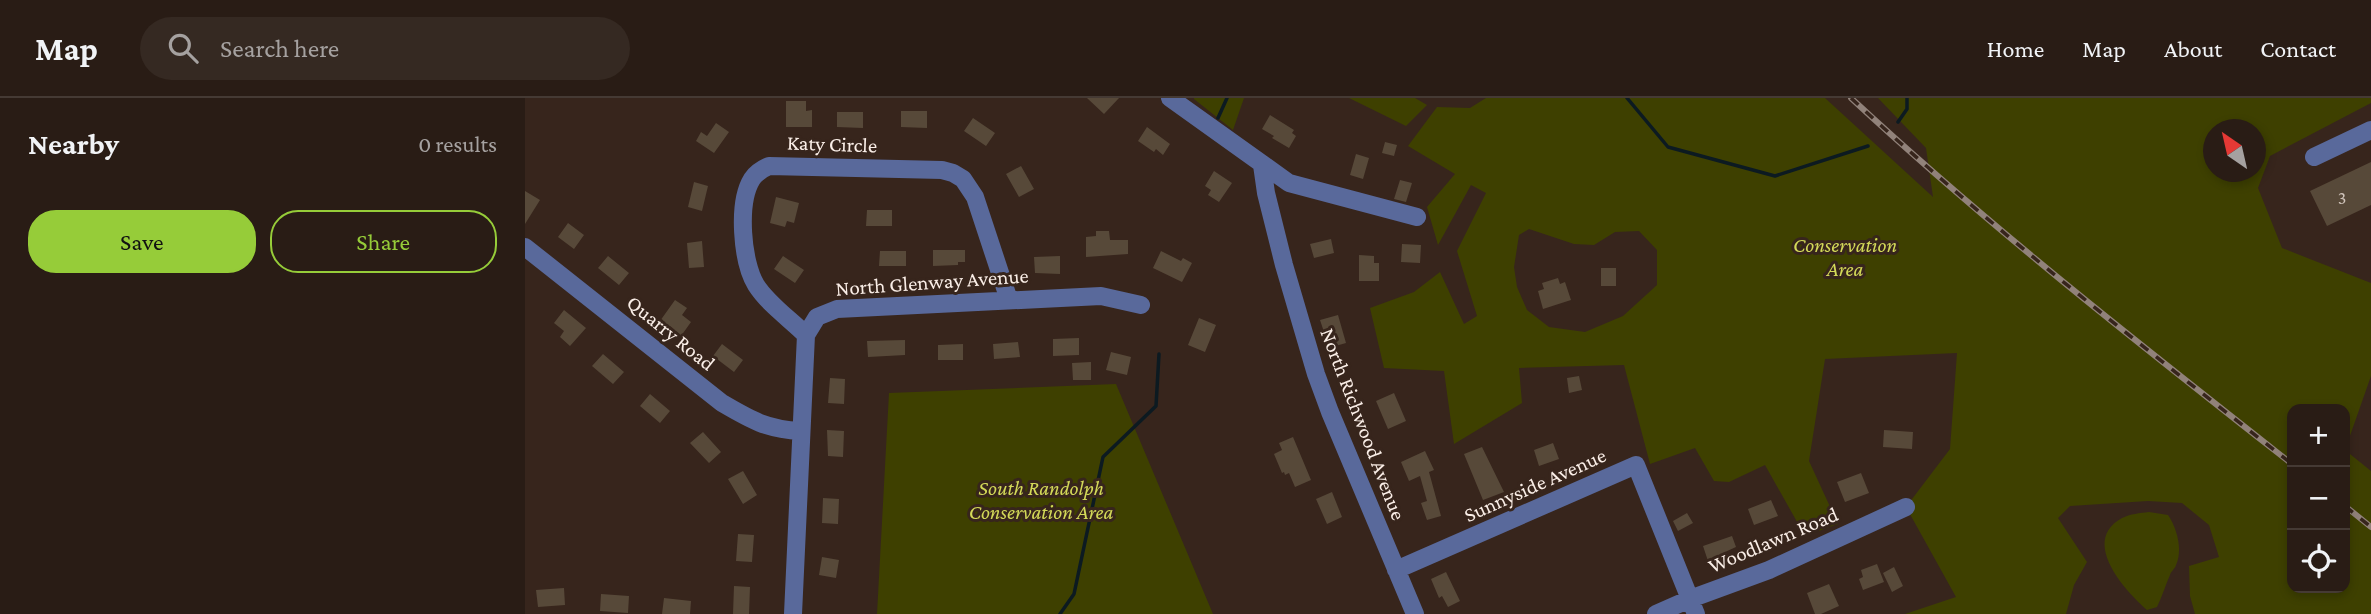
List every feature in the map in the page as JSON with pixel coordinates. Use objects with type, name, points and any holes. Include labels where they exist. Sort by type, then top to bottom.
[{"type":"street","points":[[1170,98],[1289,183],[1417,217]]},
{"type":"street","points":[[2314,157],[2371,130]]},
{"type":"street","name":"North Richwood Avenue","points":[[1262,165],[1281,253],[1316,374],[1415,614]]},
{"type":"street","name":"Katy Circle","points":[[806,335],[757,287],[749,270],[744,244],[744,204],[753,177],[769,166],[941,170],[963,178],[975,197],[1009,300]]},
{"type":"street","name":"Quarry Road","points":[[525,247],[722,403],[749,419],[775,429],[801,431]]},
{"type":"street","name":"North Glenway Avenue","points":[[806,335],[817,317],[837,309],[1101,296],[1141,305]]},
{"type":"street","points":[[793,614],[806,335]]},
{"type":"street","name":"Sunnyside Avenue","points":[[1396,570],[1636,465],[1693,606]]},
{"type":"street","name":"Woodlawn Road","points":[[1656,614],[1693,606],[1906,507]]},
{"type":"green space","points":[[1244,98],[1233,130],[1194,99]]},
{"type":"green space","points":[[1349,98],[1415,98],[1427,105],[1406,126]]},
{"type":"green space","name":"Conservation Area","points":[[1486,98],[1825,98],[1933,197],[1926,148],[1878,98],[2371,98],[2371,103],[2270,156],[2266,167],[2266,119],[2203,119],[2203,182],[2260,182],[2258,188],[2282,248],[2371,283],[2371,376],[2350,436],[2350,404],[2287,404],[2287,593],[2350,593],[2350,454],[2371,471],[2371,614],[2195,614],[2190,596],[2189,566],[2219,557],[2209,525],[2182,503],[2148,501],[2070,506],[2058,518],[2087,562],[2074,585],[2066,614],[1905,614],[1956,597],[1906,507],[1950,449],[1957,353],[1825,359],[1809,461],[1838,524],[1805,536],[1765,465],[1729,482],[1714,481],[1695,448],[1650,464],[1624,365],[1519,368],[1522,403],[1454,444],[1444,371],[1384,368],[1370,308],[1414,292],[1440,272],[1464,324],[1477,316],[1457,251],[1486,193],[1471,185],[1438,245],[1427,207],[1455,174],[1408,146],[1437,107],[1470,108]],"holes":[[[1529,229],[1574,244],[1594,245],[1615,232],[1639,231],[1657,250],[1657,285],[1623,316],[1585,332],[1549,327],[1527,310],[1517,287],[1514,267],[1519,235]]]},
{"type":"green space","name":"South Randolph Conservation Area","points":[[1116,384],[1213,614],[877,614],[889,393]]},
{"type":"green space","points":[[2149,512],[2168,515],[2174,526],[2179,553],[2157,607],[2147,610],[2127,590],[2110,565],[2105,552],[2105,539],[2110,528],[2122,518]]},
{"type":"building","points":[[1087,98],[1119,98],[1104,114]]},
{"type":"building","points":[[786,101],[806,101],[806,111],[812,110],[812,127],[786,127]]},
{"type":"building","points":[[901,111],[927,111],[927,128],[901,127]]},
{"type":"building","points":[[837,112],[863,112],[863,128],[837,127]]},
{"type":"building","points":[[1270,115],[1294,130],[1292,133],[1296,136],[1289,148],[1262,129]]},
{"type":"building","points":[[973,118],[995,133],[986,146],[964,131]]},
{"type":"building","points":[[716,123],[729,132],[714,153],[696,141],[701,132],[707,136]]},
{"type":"building","points":[[1147,127],[1170,144],[1163,155],[1138,141]]},
{"type":"building","points":[[1385,142],[1397,145],[1394,156],[1382,153]]},
{"type":"building","points":[[1356,154],[1369,158],[1363,179],[1350,175]]},
{"type":"building","points":[[2371,162],[2371,205],[2327,226],[2310,191]]},
{"type":"building","points":[[1021,166],[1034,189],[1019,197],[1006,174]]},
{"type":"building","points":[[1214,171],[1232,183],[1219,202],[1208,195],[1211,190],[1205,186]]},
{"type":"building","points":[[1400,180],[1412,183],[1406,202],[1394,199]]},
{"type":"building","points":[[694,182],[708,186],[702,211],[688,207]]},
{"type":"building","points":[[525,191],[540,200],[525,224]]},
{"type":"building","points":[[776,197],[799,203],[794,223],[787,221],[785,227],[770,223]]},
{"type":"building","points":[[867,210],[892,210],[892,226],[866,226]]},
{"type":"building","points":[[568,223],[584,235],[574,249],[558,237]]},
{"type":"building","points":[[1096,231],[1109,231],[1110,240],[1128,240],[1128,254],[1086,257],[1086,237],[1096,236]]},
{"type":"building","points":[[1331,239],[1334,253],[1314,258],[1310,244]]},
{"type":"building","points":[[702,241],[704,267],[689,268],[687,243]]},
{"type":"building","points":[[1402,244],[1421,245],[1420,263],[1401,262]]},
{"type":"building","points":[[933,250],[965,250],[965,262],[958,262],[958,265],[933,266]]},
{"type":"building","points":[[880,251],[906,251],[906,266],[879,266]]},
{"type":"building","points":[[1161,251],[1181,261],[1183,258],[1192,263],[1182,282],[1153,268]]},
{"type":"building","points":[[1359,255],[1374,256],[1374,263],[1379,263],[1379,281],[1359,281]]},
{"type":"building","points":[[608,256],[629,273],[619,285],[598,268]]},
{"type":"building","points":[[783,256],[804,270],[795,283],[774,269]]},
{"type":"building","points":[[1060,256],[1060,274],[1035,273],[1034,257]]},
{"type":"building","points":[[1601,268],[1616,268],[1616,286],[1601,286]]},
{"type":"building","points":[[1558,278],[1560,284],[1565,282],[1571,300],[1543,309],[1538,291],[1544,289],[1542,283]]},
{"type":"building","points":[[675,300],[687,308],[682,315],[691,322],[681,336],[660,321]]},
{"type":"building","points":[[564,310],[586,328],[570,346],[560,337],[564,331],[554,323]]},
{"type":"building","points":[[1338,315],[1346,343],[1332,347],[1320,320]]},
{"type":"building","points":[[1199,318],[1216,325],[1205,352],[1188,345]]},
{"type":"building","points":[[1079,338],[1079,355],[1053,356],[1053,339]]},
{"type":"building","points":[[905,340],[905,355],[868,357],[867,341]]},
{"type":"building","points":[[1018,342],[1020,357],[994,359],[993,344]]},
{"type":"building","points":[[722,344],[743,360],[734,372],[713,356]]},
{"type":"building","points":[[963,344],[963,360],[938,360],[938,345]]},
{"type":"building","points":[[1111,352],[1131,357],[1127,375],[1106,370]]},
{"type":"building","points":[[603,354],[624,372],[613,384],[592,366]]},
{"type":"building","points":[[1091,362],[1091,380],[1073,380],[1072,363]]},
{"type":"building","points":[[1579,376],[1582,390],[1569,393],[1567,378]]},
{"type":"building","points":[[830,378],[845,379],[844,404],[828,403]]},
{"type":"building","points":[[1394,393],[1406,421],[1388,429],[1376,401]]},
{"type":"building","points":[[650,394],[670,411],[660,423],[640,406]]},
{"type":"building","points":[[827,430],[844,431],[843,457],[828,456]]},
{"type":"building","points":[[1884,430],[1913,432],[1912,449],[1883,447]]},
{"type":"building","points":[[703,432],[721,452],[709,463],[690,443]]},
{"type":"building","points":[[1293,437],[1311,480],[1295,487],[1289,473],[1282,473],[1274,454],[1282,450],[1279,443]]},
{"type":"building","points":[[1553,443],[1559,459],[1539,466],[1534,450]]},
{"type":"building","points":[[1482,447],[1504,492],[1483,500],[1464,454]]},
{"type":"building","points":[[1425,451],[1434,470],[1429,472],[1441,516],[1427,520],[1421,503],[1427,501],[1420,476],[1409,481],[1401,462]]},
{"type":"building","points":[[743,471],[757,495],[743,504],[728,479]]},
{"type":"building","points":[[1861,473],[1869,493],[1845,502],[1837,482]]},
{"type":"building","points":[[1332,492],[1342,517],[1327,524],[1316,499]]},
{"type":"building","points":[[823,498],[839,499],[838,524],[822,523]]},
{"type":"building","points":[[1771,500],[1778,516],[1754,525],[1748,509]]},
{"type":"building","points":[[1687,513],[1693,523],[1678,531],[1673,521]]},
{"type":"building","points":[[738,534],[754,535],[752,562],[736,561]]},
{"type":"building","points":[[1732,536],[1736,547],[1725,552],[1726,555],[1708,561],[1703,546]]},
{"type":"building","points":[[822,557],[839,560],[836,578],[819,575]]},
{"type":"building","points":[[1877,564],[1884,582],[1863,590],[1859,579],[1863,577],[1861,570]]},
{"type":"building","points":[[1894,567],[1903,586],[1892,592],[1883,573]]},
{"type":"building","points":[[1446,572],[1460,601],[1448,607],[1442,596],[1439,598],[1431,579]]},
{"type":"building","points":[[1829,584],[1839,606],[1815,614],[1807,593]]},
{"type":"building","points":[[734,586],[750,587],[749,614],[733,614]]},
{"type":"building","points":[[564,588],[565,605],[538,607],[536,590]]},
{"type":"building","points":[[601,594],[629,596],[628,613],[600,611]]},
{"type":"building","points":[[664,598],[691,601],[690,614],[662,614]]},
{"type":"waterway","points":[[1218,118],[1227,98]]},
{"type":"waterway","points":[[1627,98],[1668,147],[1775,176],[1868,146]]},
{"type":"waterway","points":[[1898,122],[1907,109],[1907,98]]},
{"type":"waterway","points":[[1060,614],[1074,594],[1103,457],[1156,406],[1159,354]]},
{"type":"railway","points":[[1851,98],[2013,240],[2287,460]]},
{"type":"railway","points":[[2350,510],[2371,527]]}]
